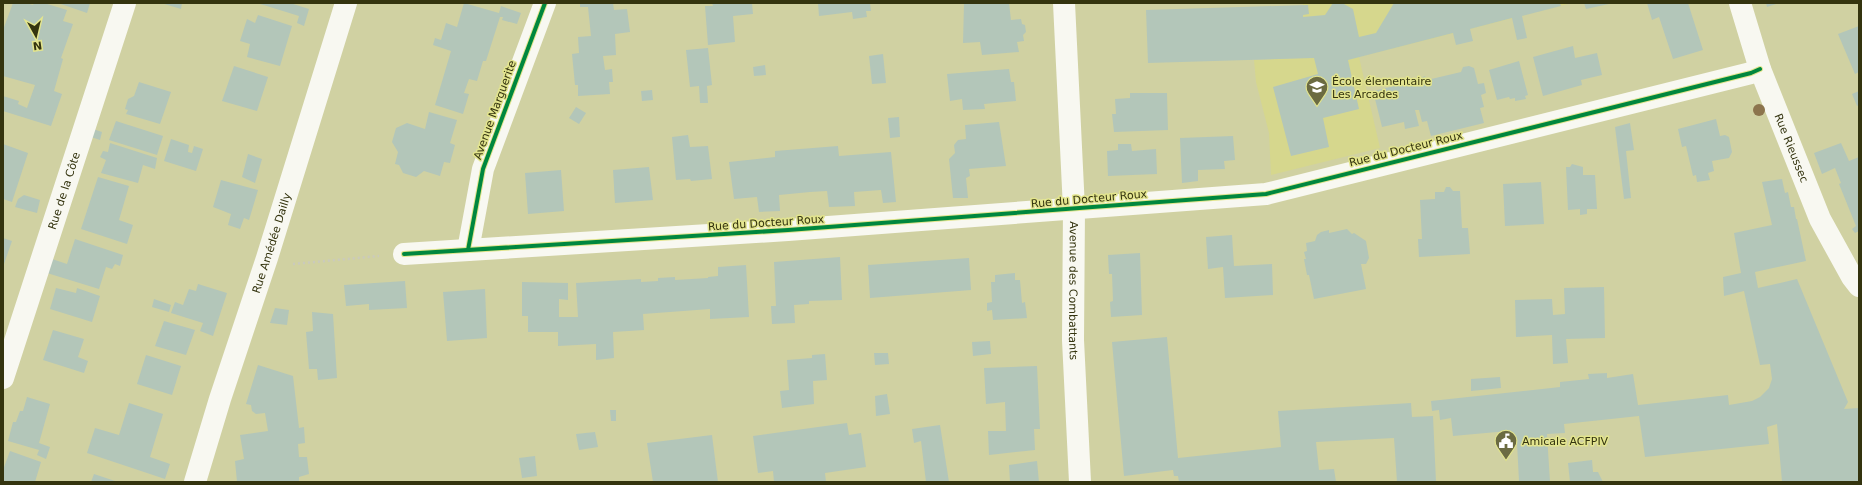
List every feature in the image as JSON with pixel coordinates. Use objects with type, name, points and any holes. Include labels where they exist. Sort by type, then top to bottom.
[{"type":"street","name":"Rue de la Côte","points":[[3,378],[125,3]]},
{"type":"street","name":"Rue Amédée Dailly","points":[[195,482],[346,3]]},
{"type":"street","name":"Avenue Marguerite","points":[[468,250],[483,169],[545,3]]},
{"type":"street","name":"Avenue des Combattants","points":[[1064,3],[1074,209],[1073,340],[1080,482]]},
{"type":"street","name":"Rue Rieussec","points":[[1740,3],[1760,69],[1820,219],[1852,277],[1859,286]]},
{"type":"street","name":"Rue du Docteur Roux","points":[[404,254],[788,230],[1266,194],[1751,73],[1760,69]]},
{"type":"path","points":[[264,267],[404,254]]},
{"type":"shaded area","name":"École élementaire Les Arcades","points":[[1303,3],[1572,3],[1359,57],[1380,148],[1271,175],[1269,133],[1256,82],[1254,60],[1304,58]]},
{"type":"building","points":[[13,3],[26,3],[33,5],[34,3],[44,3],[67,10],[63,21],[73,24],[61,58],[63,59],[54,91],[62,94],[51,126],[3,111],[3,96],[19,101],[18,104],[27,108],[35,85],[3,76],[3,30]]},
{"type":"building","points":[[58,3],[90,3],[87,13]]},
{"type":"building","points":[[161,3],[182,3],[181,9]]},
{"type":"building","points":[[257,3],[290,3],[309,9],[304,26],[297,23],[299,16]]},
{"type":"building","points":[[464,3],[499,13],[501,6],[521,13],[517,24],[502,20],[503,17],[500,17],[486,61],[483,61],[477,81],[469,79],[464,93],[469,94],[463,114],[435,105],[451,51],[433,45],[435,38],[441,40],[446,23],[457,27]]},
{"type":"building","points":[[580,3],[613,3],[614,10],[627,9],[630,32],[615,34],[616,55],[603,56],[605,70],[612,69],[613,82],[609,82],[610,94],[578,96],[578,85],[575,85],[572,54],[579,53],[578,37],[591,36],[588,7],[580,7]]},
{"type":"building","points":[[712,3],[752,3],[753,14],[733,16],[735,42],[708,45],[705,6],[713,6]]},
{"type":"building","points":[[818,3],[870,3],[871,11],[866,11],[867,17],[853,19],[852,12],[819,16]]},
{"type":"building","points":[[964,3],[1009,3],[1011,20],[1021,19],[1022,24],[1025,25],[1026,32],[1023,35],[1024,41],[1017,42],[1019,52],[982,55],[980,42],[963,43]]},
{"type":"building","points":[[1333,3],[1342,3],[1353,9],[1359,37],[1376,33],[1394,3],[1560,3],[1561,6],[1522,16],[1527,38],[1517,40],[1512,18],[1470,29],[1473,41],[1456,45],[1453,33],[1348,60],[1359,109],[1323,118],[1329,147],[1291,156],[1273,87],[1318,74],[1314,58],[1148,63],[1146,10],[1308,5],[1309,14],[1303,15],[1303,17],[1325,15]]},
{"type":"building","points":[[1584,3],[1609,3],[1609,4],[1586,9]]},
{"type":"building","points":[[1647,3],[1688,3],[1703,50],[1673,59],[1659,17],[1652,20]]},
{"type":"building","points":[[1766,3],[1779,3],[1767,7]]},
{"type":"building","points":[[258,15],[292,26],[280,66],[247,57],[250,44],[240,41],[247,19],[255,23]]},
{"type":"building","points":[[1859,26],[1859,72],[1855,74],[1838,34]]},
{"type":"building","points":[[1573,46],[1575,58],[1597,53],[1602,75],[1581,80],[1582,85],[1543,96],[1533,57]]},
{"type":"building","points":[[708,48],[712,85],[707,86],[708,103],[700,103],[699,86],[690,87],[686,50]]},
{"type":"building","points":[[883,54],[886,83],[872,84],[869,56]]},
{"type":"building","points":[[1519,61],[1528,95],[1525,96],[1526,99],[1515,101],[1515,98],[1510,99],[1509,97],[1497,100],[1489,70]]},
{"type":"building","points":[[765,65],[766,75],[754,76],[753,67]]},
{"type":"building","points":[[234,66],[268,77],[257,111],[222,101]]},
{"type":"building","points":[[1469,66],[1474,68],[1478,84],[1484,83],[1486,93],[1481,95],[1484,107],[1480,108],[1484,123],[1431,136],[1427,121],[1422,122],[1419,110],[1415,110],[1419,126],[1405,129],[1404,122],[1382,127],[1373,91],[1407,83],[1408,85],[1416,83],[1418,79],[1425,76],[1427,80],[1461,72],[1463,67]]},
{"type":"building","points":[[1009,69],[1011,82],[1014,82],[1016,101],[984,104],[985,109],[963,110],[962,99],[950,101],[947,74]]},
{"type":"building","points":[[139,82],[171,92],[160,124],[126,114],[128,110],[125,109],[128,99],[134,96]]},
{"type":"building","points":[[652,90],[653,100],[642,101],[641,91]]},
{"type":"building","points":[[1859,91],[1859,105],[1857,106],[1852,94]]},
{"type":"building","points":[[1130,93],[1167,93],[1168,130],[1114,132],[1112,114],[1116,114],[1115,99],[1130,98]]},
{"type":"building","points":[[576,107],[586,113],[579,124],[569,118]]},
{"type":"building","points":[[429,112],[457,120],[450,143],[455,145],[450,163],[444,162],[440,176],[424,171],[416,177],[403,173],[399,165],[395,164],[398,152],[392,142],[396,128],[407,123],[425,129]]},
{"type":"building","points":[[899,117],[900,137],[890,138],[888,118]]},
{"type":"building","points":[[1716,119],[1720,136],[1725,135],[1729,137],[1732,152],[1729,158],[1712,161],[1714,171],[1708,173],[1710,180],[1697,182],[1696,175],[1693,176],[1686,146],[1682,147],[1678,129]]},
{"type":"building","points":[[116,121],[163,136],[157,155],[109,140]]},
{"type":"building","points":[[999,122],[1006,166],[969,169],[970,176],[966,178],[968,198],[953,198],[949,159],[955,153],[954,145],[958,140],[966,139],[965,125]]},
{"type":"building","points":[[1630,123],[1634,150],[1626,151],[1631,198],[1624,199],[1615,127]]},
{"type":"building","points":[[93,129],[102,132],[100,140],[91,137]]},
{"type":"building","points":[[688,135],[690,147],[708,146],[712,179],[691,181],[690,179],[676,180],[672,137]]},
{"type":"building","points":[[1233,136],[1235,160],[1224,161],[1225,169],[1198,170],[1198,181],[1182,183],[1180,138]]},
{"type":"building","points":[[171,139],[189,145],[188,152],[192,153],[194,146],[203,149],[196,171],[164,161]]},
{"type":"building","points":[[110,143],[157,158],[155,169],[143,165],[138,183],[101,173],[106,160],[100,157],[103,151],[108,152]]},
{"type":"building","points":[[1841,143],[1849,161],[1859,157],[1859,231],[1855,233],[1852,229],[1856,226],[1839,184],[1841,183],[1835,168],[1822,174],[1814,153]]},
{"type":"building","points":[[3,144],[28,153],[12,202],[3,199]]},
{"type":"building","points":[[1118,144],[1131,144],[1132,151],[1156,149],[1157,174],[1108,176],[1107,151],[1118,150]]},
{"type":"building","points":[[838,146],[839,156],[891,152],[896,202],[883,203],[881,190],[854,192],[855,206],[829,207],[827,191],[810,192],[779,195],[780,211],[759,212],[757,197],[734,199],[729,162],[775,157],[775,151]]},
{"type":"building","points":[[248,154],[262,159],[255,183],[242,177]]},
{"type":"building","points":[[1572,164],[1583,167],[1583,175],[1595,175],[1597,209],[1587,209],[1587,214],[1580,215],[1580,209],[1568,210],[1566,167],[1570,167]]},
{"type":"building","points":[[649,167],[653,200],[615,203],[613,170]]},
{"type":"building","points":[[561,170],[564,211],[528,214],[525,173]]},
{"type":"building","points":[[98,177],[129,186],[119,220],[133,225],[127,244],[81,229]]},
{"type":"building","points":[[1782,179],[1785,193],[1788,192],[1791,207],[1794,207],[1806,261],[1755,272],[1758,288],[1797,279],[1848,402],[1844,409],[1859,408],[1859,482],[1782,482],[1777,424],[1767,427],[1769,444],[1645,457],[1639,416],[1564,424],[1565,433],[1547,434],[1550,482],[1519,481],[1517,443],[1510,444],[1508,431],[1453,436],[1451,418],[1440,420],[1439,410],[1432,411],[1431,401],[1560,387],[1560,382],[1589,379],[1588,374],[1607,373],[1607,378],[1633,374],[1638,405],[1728,395],[1729,405],[1752,401],[1760,397],[1769,388],[1772,379],[1770,364],[1760,365],[1744,291],[1724,296],[1723,277],[1741,273],[1734,233],[1772,225],[1762,182]]},
{"type":"building","points":[[221,180],[258,190],[249,220],[244,218],[240,229],[228,225],[231,214],[213,207]]},
{"type":"building","points":[[1541,182],[1544,224],[1505,226],[1503,184]]},
{"type":"building","points":[[1446,187],[1450,187],[1453,191],[1460,191],[1462,228],[1468,228],[1470,254],[1419,257],[1418,239],[1422,239],[1420,200],[1435,199],[1435,192],[1444,192]]},
{"type":"building","points":[[24,195],[40,200],[37,213],[15,207],[18,199]]},
{"type":"building","points":[[1347,229],[1352,234],[1354,233],[1366,241],[1369,258],[1366,264],[1361,264],[1366,289],[1314,299],[1304,259],[1306,259],[1304,252],[1307,251],[1306,243],[1315,241],[1317,235],[1321,232],[1329,230],[1329,233]]},
{"type":"building","points":[[1232,235],[1234,266],[1272,264],[1273,295],[1225,298],[1223,267],[1208,269],[1206,237]]},
{"type":"building","points":[[3,238],[12,241],[3,267]]},
{"type":"building","points":[[75,239],[123,255],[120,266],[115,264],[112,269],[106,267],[99,289],[47,273],[52,259],[67,264]]},
{"type":"building","points":[[1140,253],[1142,315],[1111,317],[1110,302],[1113,301],[1112,274],[1109,274],[1108,255]]},
{"type":"building","points":[[840,257],[842,300],[809,301],[809,304],[794,305],[795,323],[772,324],[771,306],[776,306],[774,262]]},
{"type":"building","points":[[969,258],[971,290],[870,298],[868,265]]},
{"type":"building","points":[[746,265],[749,317],[710,319],[710,309],[643,314],[644,330],[613,332],[614,358],[596,360],[596,344],[558,346],[558,332],[528,332],[528,316],[522,316],[522,282],[568,283],[568,300],[559,299],[559,317],[578,317],[576,283],[641,279],[641,282],[658,281],[658,278],[675,277],[675,280],[708,278],[718,276],[718,267]]},
{"type":"building","points":[[1015,273],[1015,280],[1020,280],[1022,303],[1025,302],[1027,318],[993,320],[992,310],[987,311],[987,303],[992,302],[991,282],[995,282],[995,275]]},
{"type":"building","points":[[405,281],[407,308],[369,310],[369,304],[346,306],[344,285]]},
{"type":"building","points":[[198,284],[227,293],[213,336],[200,331],[203,323],[171,313],[175,302],[183,305],[189,289],[196,291]]},
{"type":"building","points":[[1604,287],[1605,338],[1566,339],[1568,363],[1553,364],[1552,335],[1516,337],[1515,300],[1552,299],[1553,315],[1565,314],[1564,288]]},
{"type":"building","points":[[56,288],[76,293],[77,288],[100,296],[92,322],[50,309]]},
{"type":"building","points":[[485,289],[487,338],[447,341],[443,292]]},
{"type":"building","points":[[154,299],[171,305],[169,312],[152,307]]},
{"type":"building","points":[[275,308],[289,310],[287,325],[270,323]]},
{"type":"building","points":[[312,312],[333,314],[337,378],[318,380],[317,369],[309,369],[306,332],[313,331]]},
{"type":"building","points":[[164,321],[195,330],[186,355],[155,346]]},
{"type":"building","points":[[53,330],[84,339],[78,357],[88,361],[84,373],[43,360]]},
{"type":"building","points":[[1167,337],[1178,458],[1281,447],[1278,411],[1411,403],[1412,417],[1433,416],[1436,482],[1397,482],[1394,438],[1316,442],[1319,470],[1334,469],[1336,482],[1179,482],[1178,476],[1174,476],[1173,470],[1124,476],[1112,342]]},
{"type":"building","points":[[990,341],[991,354],[973,356],[972,342]]},
{"type":"building","points":[[874,353],[888,353],[889,364],[875,365]]},
{"type":"building","points":[[825,354],[827,380],[813,381],[814,404],[782,408],[780,391],[789,390],[787,360],[812,358],[812,355]]},
{"type":"building","points":[[146,355],[181,366],[172,395],[137,384]]},
{"type":"building","points":[[258,365],[293,376],[299,428],[304,427],[305,443],[298,444],[299,457],[307,457],[309,474],[299,477],[299,482],[237,482],[235,461],[244,459],[240,435],[268,431],[265,413],[256,414],[252,411],[251,405],[246,404]]},
{"type":"building","points":[[1037,366],[1040,429],[1034,429],[1035,450],[989,455],[988,431],[1006,431],[1005,402],[986,404],[984,368]]},
{"type":"building","points":[[1500,377],[1501,388],[1471,391],[1471,379]]},
{"type":"building","points":[[887,394],[890,414],[876,416],[875,396]]},
{"type":"building","points":[[27,397],[50,404],[39,443],[50,447],[46,459],[37,455],[39,450],[8,441],[13,422],[16,422],[20,411],[23,411]]},
{"type":"building","points":[[129,403],[163,414],[150,457],[170,464],[165,479],[87,453],[95,428],[119,435]]},
{"type":"building","points":[[610,410],[616,410],[616,421],[611,421]]},
{"type":"building","points":[[847,423],[849,435],[861,433],[866,467],[825,473],[826,482],[774,482],[773,471],[758,473],[753,436]]},
{"type":"building","points":[[940,425],[949,482],[926,482],[921,441],[914,443],[912,429]]},
{"type":"building","points":[[595,432],[598,447],[579,450],[576,434]]},
{"type":"building","points":[[712,435],[718,482],[653,482],[647,443]]},
{"type":"building","points":[[10,451],[41,462],[35,482],[3,482],[3,470]]},
{"type":"building","points":[[535,456],[537,476],[522,478],[519,458]]},
{"type":"building","points":[[1592,460],[1593,472],[1598,472],[1603,482],[1570,482],[1568,463]]},
{"type":"building","points":[[1037,461],[1039,482],[1010,482],[1009,465]]},
{"type":"building","points":[[94,474],[118,482],[91,482]]},
{"type":"cycle path","points":[[468,250],[483,169],[545,3]]},
{"type":"cycle path","points":[[404,254],[788,230],[1266,194],[1751,73],[1760,69]]},
{"type":"place","name":"École élementaire Les Arcades","points":[[1317,106]]},
{"type":"place","name":"Amicale ACFPIV","points":[[1506,460]]}]
